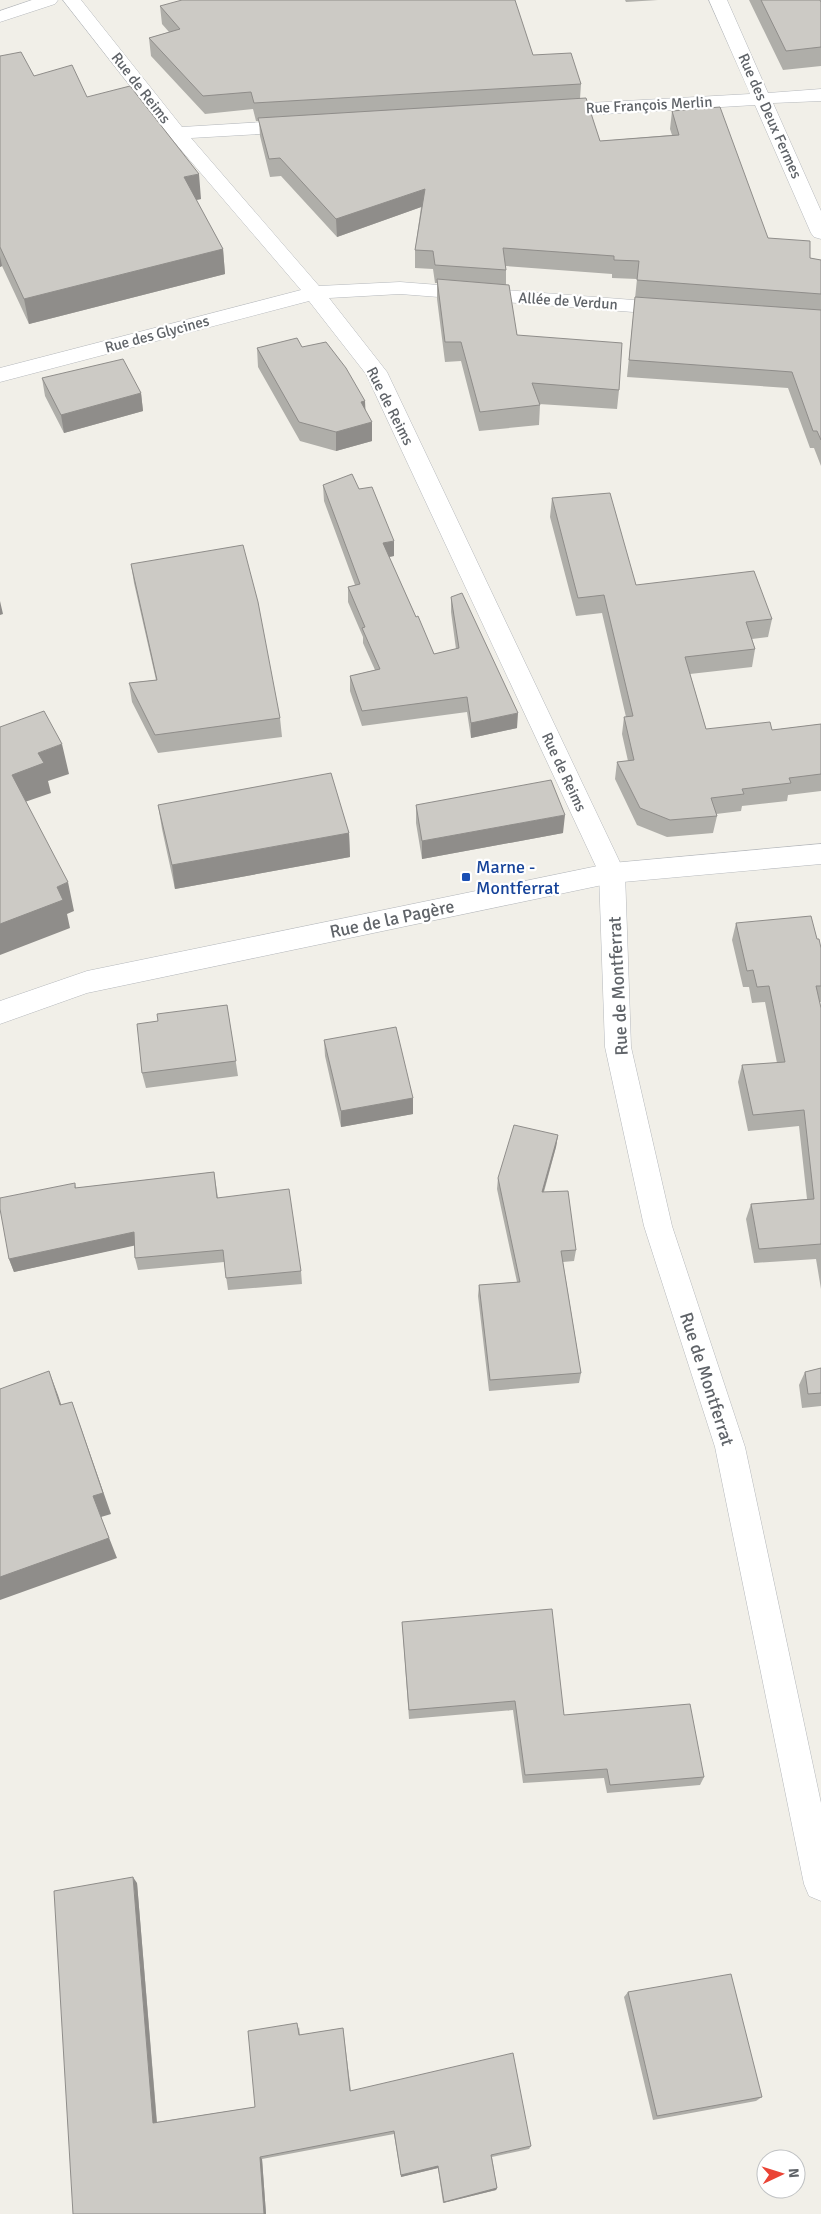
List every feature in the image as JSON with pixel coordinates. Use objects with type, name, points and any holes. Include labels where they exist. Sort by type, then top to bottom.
[{"type":"street","points":[[0,17],[49,0]]},
{"type":"street","name":"Rue de Reims","points":[[72,0],[177,133],[314,293],[376,372],[612,873]]},
{"type":"street","name":"Rue des Deux Fermes","points":[[718,0],[821,233]]},
{"type":"street","name":"Rue François Merlin","points":[[540,112],[821,95]]},
{"type":"street","points":[[177,133],[314,125]]},
{"type":"street","name":"Allée de Verdun","points":[[314,293],[400,288],[694,310]]},
{"type":"street","name":"Rue des Glycines","points":[[0,375],[314,293]]},
{"type":"street","name":"Rue de la Pagère","points":[[0,1013],[87,982],[612,873],[821,854]]},
{"type":"street","name":"Rue de Montferrat","points":[[612,873],[618,1047],[658,1226],[730,1447],[821,1884]]},
{"type":"building","points":[[182,0],[515,0],[533,55],[571,53],[581,84],[254,103],[251,92],[203,96],[149,38],[180,29],[160,6]]},
{"type":"building","points":[[761,0],[820,0],[821,47],[786,51]]},
{"type":"building","points":[[21,52],[34,76],[72,65],[87,97],[130,86],[199,174],[184,177],[223,249],[24,299],[0,247],[0,56]]},
{"type":"building","points":[[586,98],[600,141],[679,135],[672,111],[720,107],[768,238],[810,241],[810,258],[821,260],[821,294],[637,280],[639,261],[614,260],[614,256],[503,248],[506,270],[435,265],[433,251],[415,250],[425,189],[336,219],[280,158],[269,159],[258,118]]},
{"type":"building","points":[[437,279],[509,285],[517,335],[622,343],[619,390],[532,383],[540,405],[480,412],[461,342],[445,342]]},
{"type":"building","points":[[635,297],[821,310],[821,440],[817,431],[813,431],[792,372],[629,360]]},
{"type":"building","points":[[297,338],[302,347],[326,342],[346,368],[365,401],[361,402],[372,422],[336,432],[299,422],[257,348]]},
{"type":"building","points":[[123,359],[141,393],[61,415],[42,378]]},
{"type":"building","points":[[352,474],[359,489],[372,487],[394,541],[383,543],[434,654],[459,648],[451,597],[462,593],[518,713],[471,723],[467,697],[362,711],[350,676],[380,669],[362,628],[365,627],[348,587],[360,584],[323,485]]},
{"type":"building","points":[[610,493],[636,585],[754,571],[772,619],[746,622],[755,649],[685,657],[706,729],[770,722],[772,730],[821,724],[821,774],[789,778],[791,783],[742,789],[744,794],[711,798],[717,816],[670,820],[640,808],[617,762],[634,760],[624,717],[633,716],[604,595],[578,598],[552,498]]},
{"type":"building","points":[[243,545],[258,602],[280,718],[155,735],[129,683],[157,680],[131,564]]},
{"type":"building","points":[[44,711],[62,744],[38,753],[44,763],[12,775],[68,882],[57,887],[63,900],[0,924],[0,727]]},
{"type":"building","points":[[331,773],[349,833],[172,865],[158,805]]},
{"type":"building","points":[[551,780],[565,815],[422,841],[416,805]]},
{"type":"building","points":[[811,916],[821,948],[821,986],[816,986],[821,1008],[821,1244],[759,1249],[751,1204],[814,1199],[804,1110],[753,1115],[742,1065],[785,1062],[769,986],[757,987],[753,970],[747,971],[736,923]]},
{"type":"building","points":[[227,1005],[236,1061],[142,1073],[137,1024],[158,1021],[157,1014]]},
{"type":"building","points":[[396,1027],[413,1098],[341,1111],[324,1040]]},
{"type":"building","points":[[514,1125],[558,1135],[542,1192],[568,1191],[576,1250],[561,1251],[581,1373],[490,1380],[479,1285],[520,1282],[498,1178]]},
{"type":"building","points":[[214,1172],[217,1198],[289,1189],[301,1271],[226,1278],[223,1250],[135,1258],[134,1232],[9,1259],[0,1209],[0,1198],[75,1183],[75,1188]]},
{"type":"building","points":[[821,1368],[821,1393],[808,1394],[805,1372]]},
{"type":"building","points":[[49,1371],[60,1405],[72,1402],[103,1493],[93,1496],[109,1538],[0,1577],[0,1389]]},
{"type":"building","points":[[552,1609],[564,1715],[690,1704],[704,1777],[610,1785],[607,1769],[525,1775],[515,1701],[409,1710],[402,1622]]},
{"type":"building","points":[[133,1877],[153,2123],[255,2107],[248,2031],[297,2023],[299,2035],[343,2028],[350,2091],[513,2053],[531,2146],[491,2155],[497,2188],[444,2202],[438,2166],[401,2175],[394,2131],[260,2157],[264,2214],[73,2214],[54,1891]]},
{"type":"building","points":[[731,1974],[762,2097],[657,2116],[628,1992]]},
{"type":"place","name":"Marne - Montferrat","points":[[466,877]]}]
